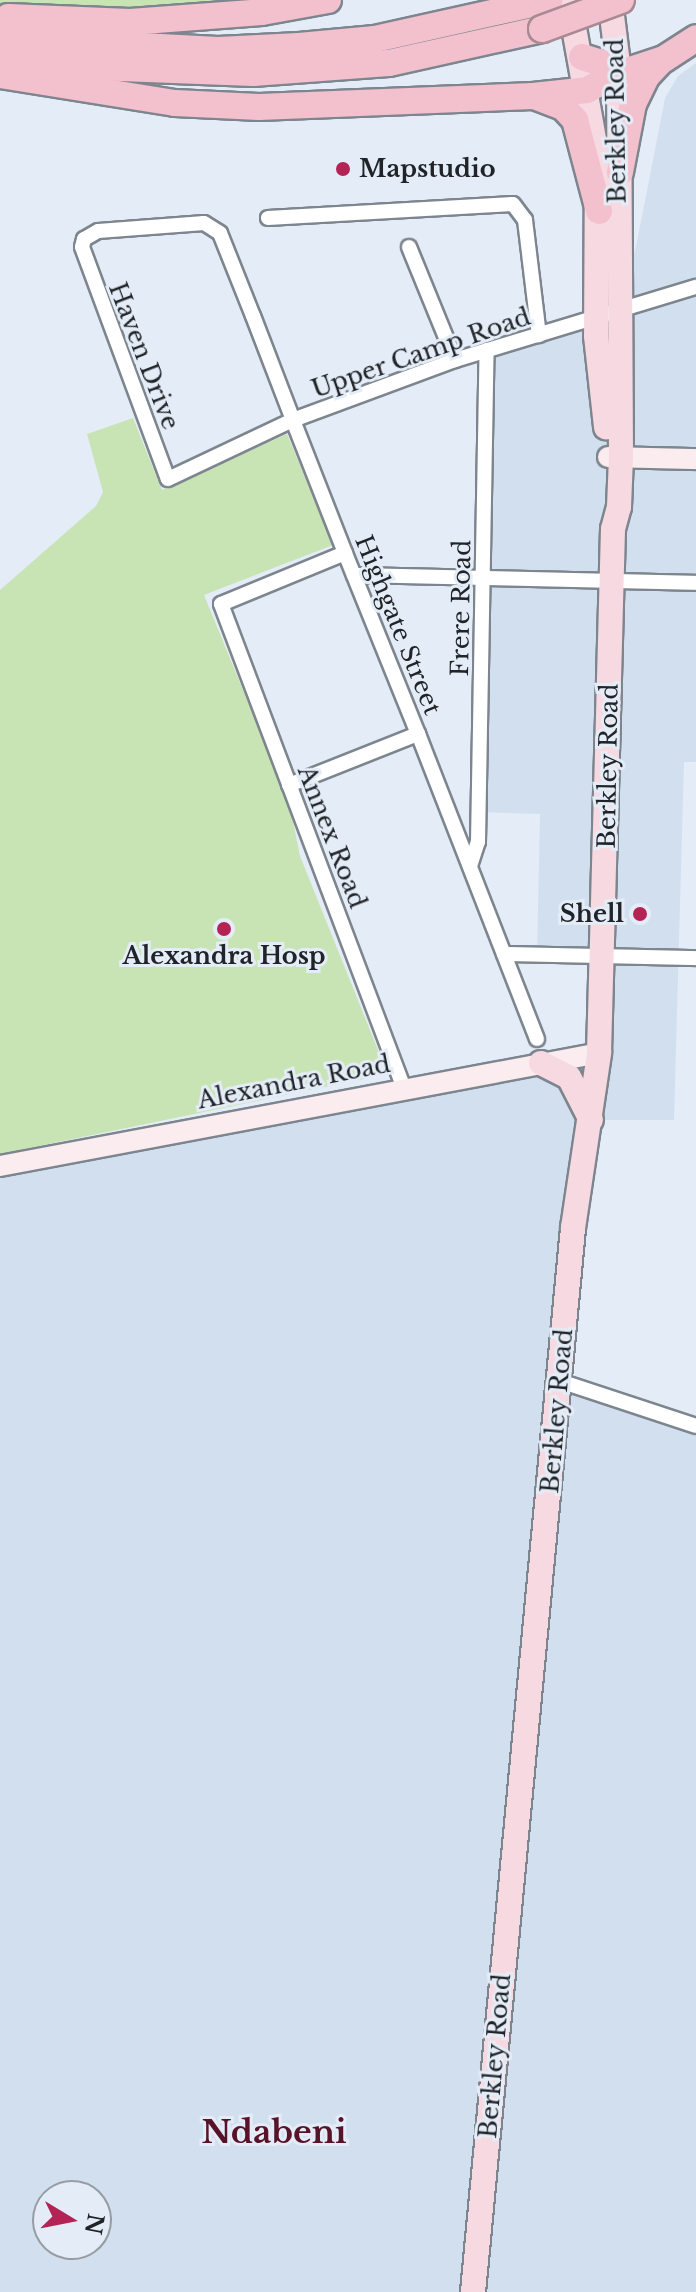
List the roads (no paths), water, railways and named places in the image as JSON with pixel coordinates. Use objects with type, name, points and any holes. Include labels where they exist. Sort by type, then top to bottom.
[{"type":"highway","points":[[0,16],[143,21],[262,12],[328,0]]},
{"type":"highway","points":[[0,30],[84,43],[218,50],[286,47],[375,39],[621,0]]},
{"type":"highway","points":[[0,54],[94,67],[253,73],[389,63],[543,11]]},
{"type":"highway","points":[[620,172],[633,104],[646,77],[664,59],[696,38]]},
{"type":"highway","points":[[582,57],[619,72]]},
{"type":"highway","points":[[0,75],[189,104],[259,107],[533,96],[587,90],[619,72],[664,59]]},
{"type":"highway","points":[[533,96],[552,101],[575,120],[599,211]]},
{"type":"main road","name":"Berkley Road","points":[[473,2292],[573,1228],[599,1053],[613,529],[607,507],[614,457],[599,211],[587,90],[569,0]]},
{"type":"main road","name":"Berkley Road","points":[[606,314],[620,172],[619,72],[610,0]]},
{"type":"main road","points":[[539,1051],[569,1077],[591,1120]]},
{"type":"street","points":[[268,218],[513,204],[525,220],[539,335]]},
{"type":"street","name":"Highgate Street","points":[[82,247],[84,239],[98,231],[204,223],[216,228],[470,866],[539,1051]]},
{"type":"street","name":"Haven Drive","points":[[82,247],[168,479]]},
{"type":"street","points":[[409,247],[455,360]]},
{"type":"street","name":"Upper Camp Road","points":[[168,479],[293,420],[455,360],[696,287]]},
{"type":"street","name":"Frere Road","points":[[470,866],[478,842],[487,350]]},
{"type":"street","points":[[614,457],[696,459]]},
{"type":"street","name":"Annex Road","points":[[345,553],[221,604],[403,1086]]},
{"type":"street","points":[[354,575],[696,583]]},
{"type":"street","points":[[289,785],[418,734]]},
{"type":"street","points":[[504,954],[696,958]]},
{"type":"street","name":"Alexandra Road","points":[[0,1166],[403,1086],[539,1051],[599,1053]]},
{"type":"street","points":[[560,1381],[696,1426]]},
{"type":"place","name":"Mapstudio","points":[[343,169]]},
{"type":"place","name":"Shell","points":[[640,914]]},
{"type":"place","name":"Alexandra Hosp","points":[[224,929]]},
{"type":"district","name":"Ndabeni","points":[[274,2132]]}]
